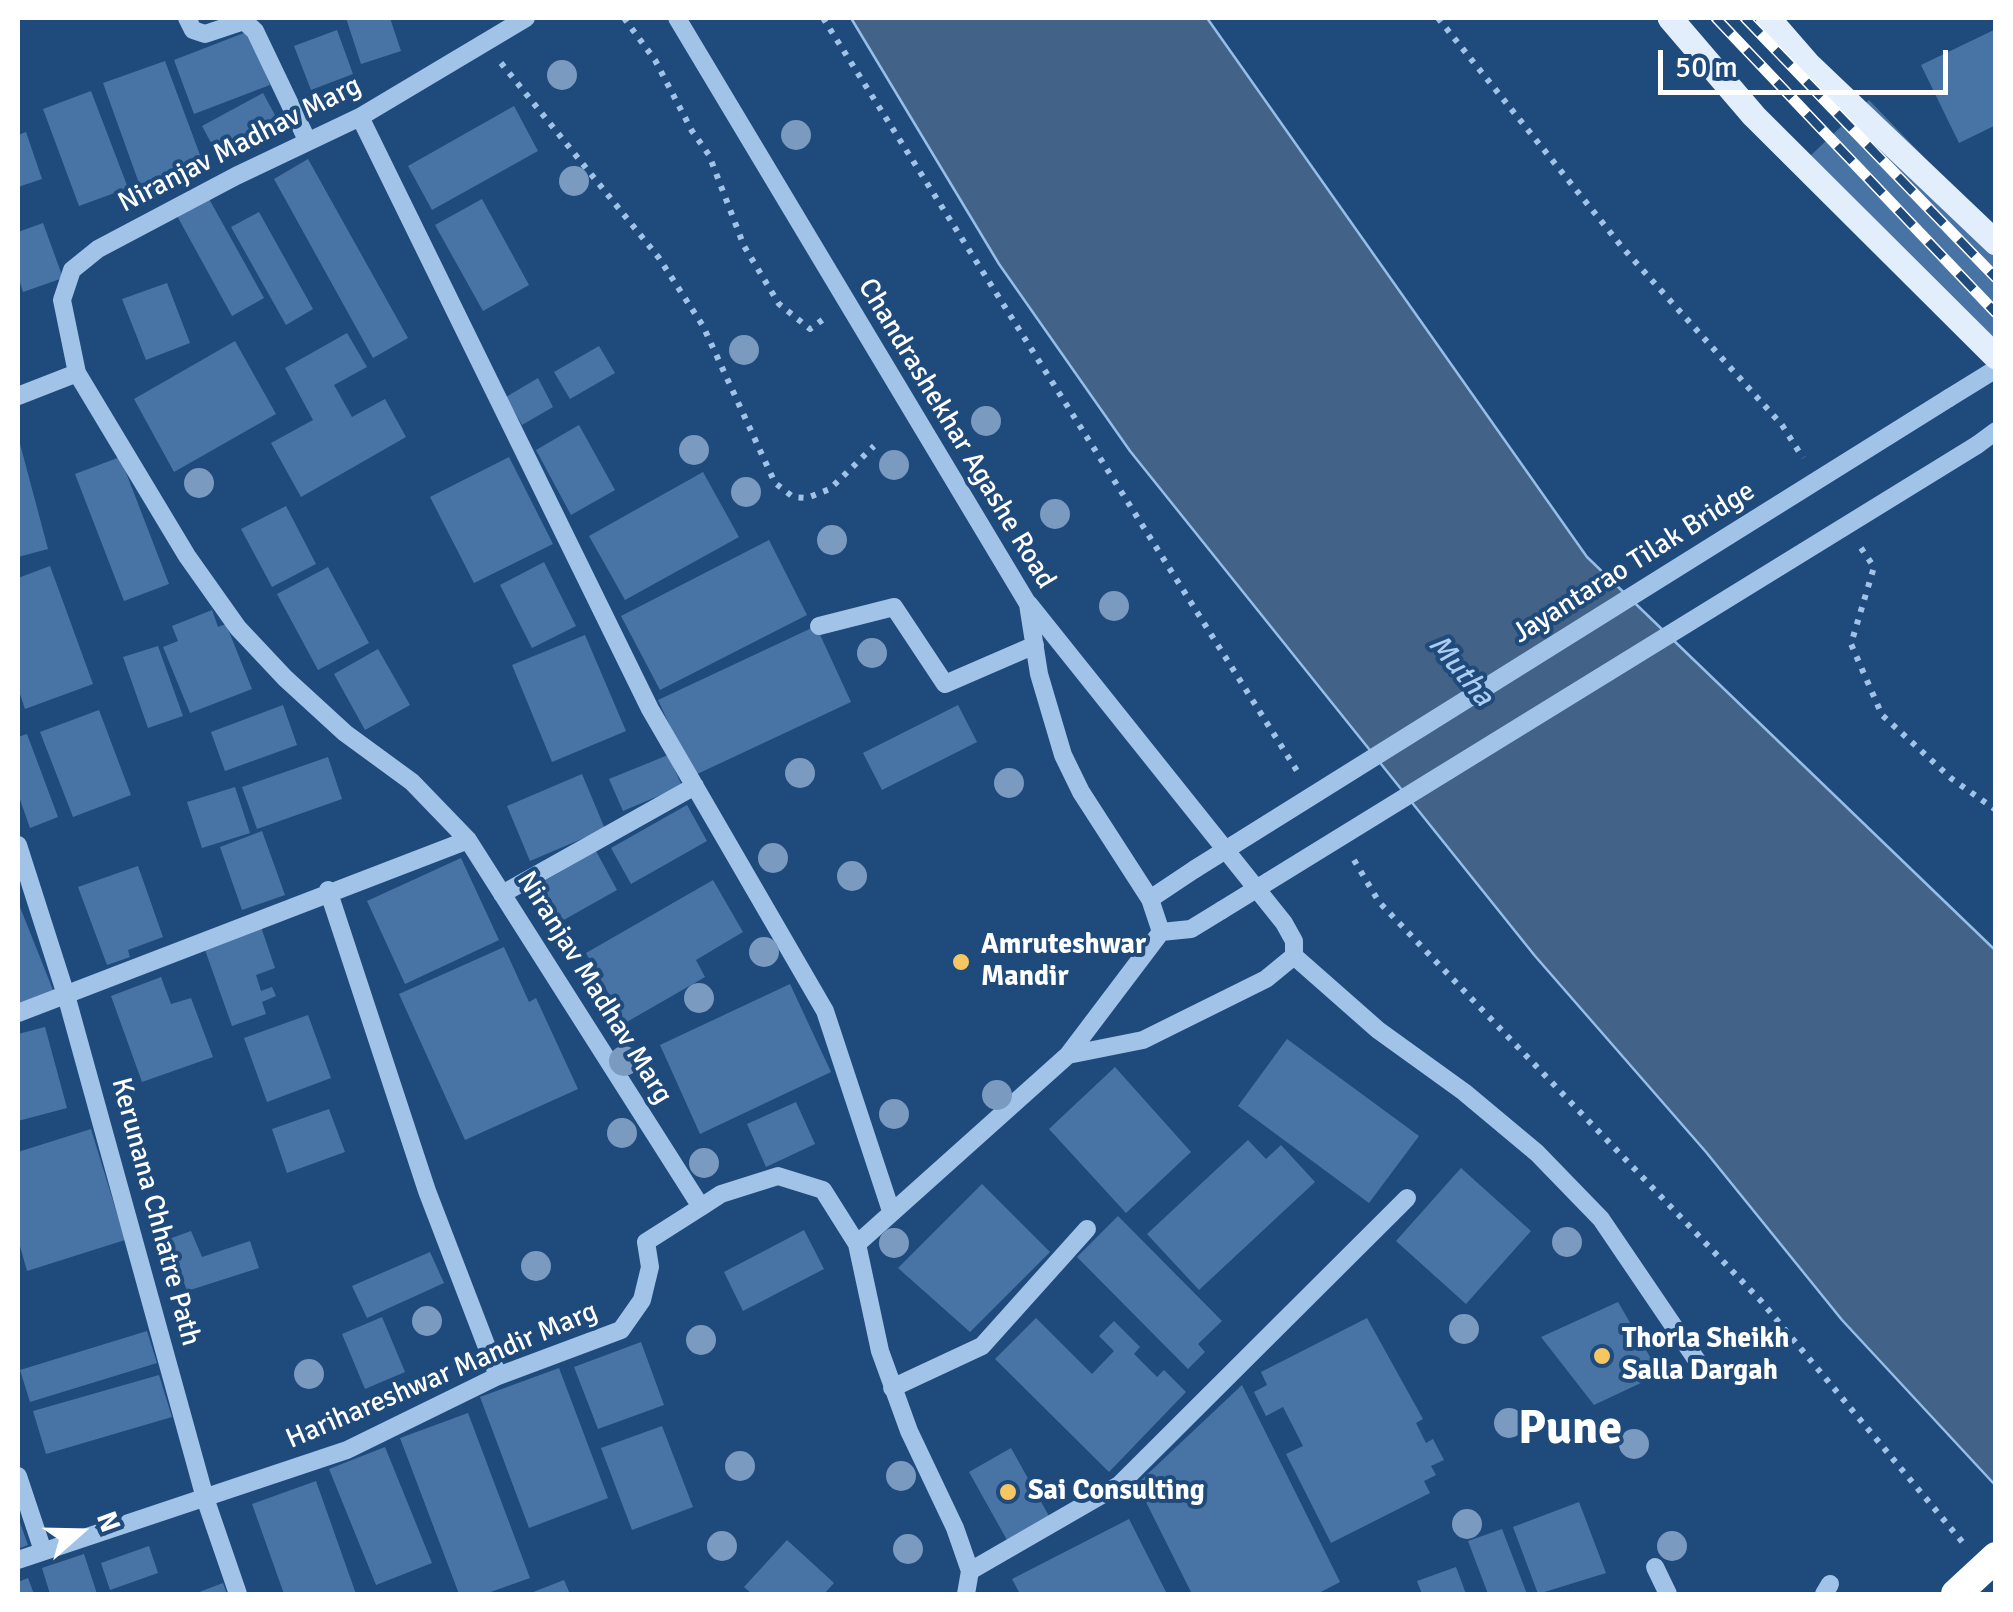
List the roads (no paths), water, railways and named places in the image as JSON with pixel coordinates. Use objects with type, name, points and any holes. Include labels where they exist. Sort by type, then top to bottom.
[{"type":"highway","points":[[1956,1594],[1996,1557]]},
{"type":"main road","points":[[1670,18],[1754,116],[1996,357]]},
{"type":"main road","points":[[1768,18],[1808,64],[1996,244]]},
{"type":"street","points":[[187,18],[192,30],[205,34],[244,21],[255,31],[308,142]]},
{"type":"street","name":"Niranjav Madhav Marg","points":[[526,18],[360,118],[98,249],[72,270],[62,300],[78,372],[188,556],[238,628],[285,678],[345,733],[412,782],[468,840],[702,1207]]},
{"type":"street","name":"Chandrashekhar Agashe Road","points":[[676,18],[1028,604],[1064,755],[1081,792],[1150,899],[1161,932]]},
{"type":"street","points":[[360,118],[650,709],[826,1011],[891,1211]]},
{"type":"street","name":"Jayantarao Tilak Bridge","points":[[1150,899],[1996,369]]},
{"type":"street","points":[[18,396],[78,372]]},
{"type":"street","points":[[858,1244],[1068,1055],[1161,932],[1191,929],[1996,431]]},
{"type":"street","points":[[1028,604],[1132,727],[1284,923],[1294,940],[1294,956],[1378,1030],[1464,1092],[1538,1153],[1600,1219],[1702,1368]]},
{"type":"street","points":[[819,626],[894,607],[945,684],[1035,646]]},
{"type":"street","points":[[502,894],[695,786]]},
{"type":"street","points":[[18,1013],[328,890],[468,840]]},
{"type":"street","name":"Kerunana Chhatre Path","points":[[18,845],[66,995],[205,1498],[238,1594]]},
{"type":"street","points":[[328,890],[427,1191],[498,1376]]},
{"type":"street","points":[[1068,1055],[1143,1040],[1266,980],[1294,956]]},
{"type":"street","points":[[702,1207],[721,1194],[778,1176],[823,1190],[858,1244],[865,1294],[892,1388],[970,1571],[966,1594]]},
{"type":"street","points":[[970,1571],[1119,1485],[1407,1198]]},
{"type":"street","name":"Harihareshwar Mandir Marg","points":[[18,1560],[347,1450],[498,1376],[622,1330],[642,1300],[650,1266],[646,1242],[702,1207]]},
{"type":"street","points":[[892,1388],[982,1346],[1086,1229]]},
{"type":"street","points":[[18,1476],[43,1551]]},
{"type":"street","points":[[1655,1567],[1668,1594]]},
{"type":"water","name":"Mutha","points":[[851,18],[1207,18],[1587,557],[1995,950],[1995,1485],[1842,1320],[1706,1152],[1535,956],[1130,451],[999,264]]},
{"type":"railway","points":[[1716,18],[1996,313]]},
{"type":"railway","points":[[1745,18],[1996,278]]},
{"type":"place","name":"Amruteshwar Mandir","points":[[961,962]]},
{"type":"place","name":"Thorla Sheikh Salla Dargah","points":[[1602,1356]]},
{"type":"place","name":"Sai Consulting","points":[[1008,1492]]},
{"type":"district","name":"Pune","points":[[1570,1430]]}]
